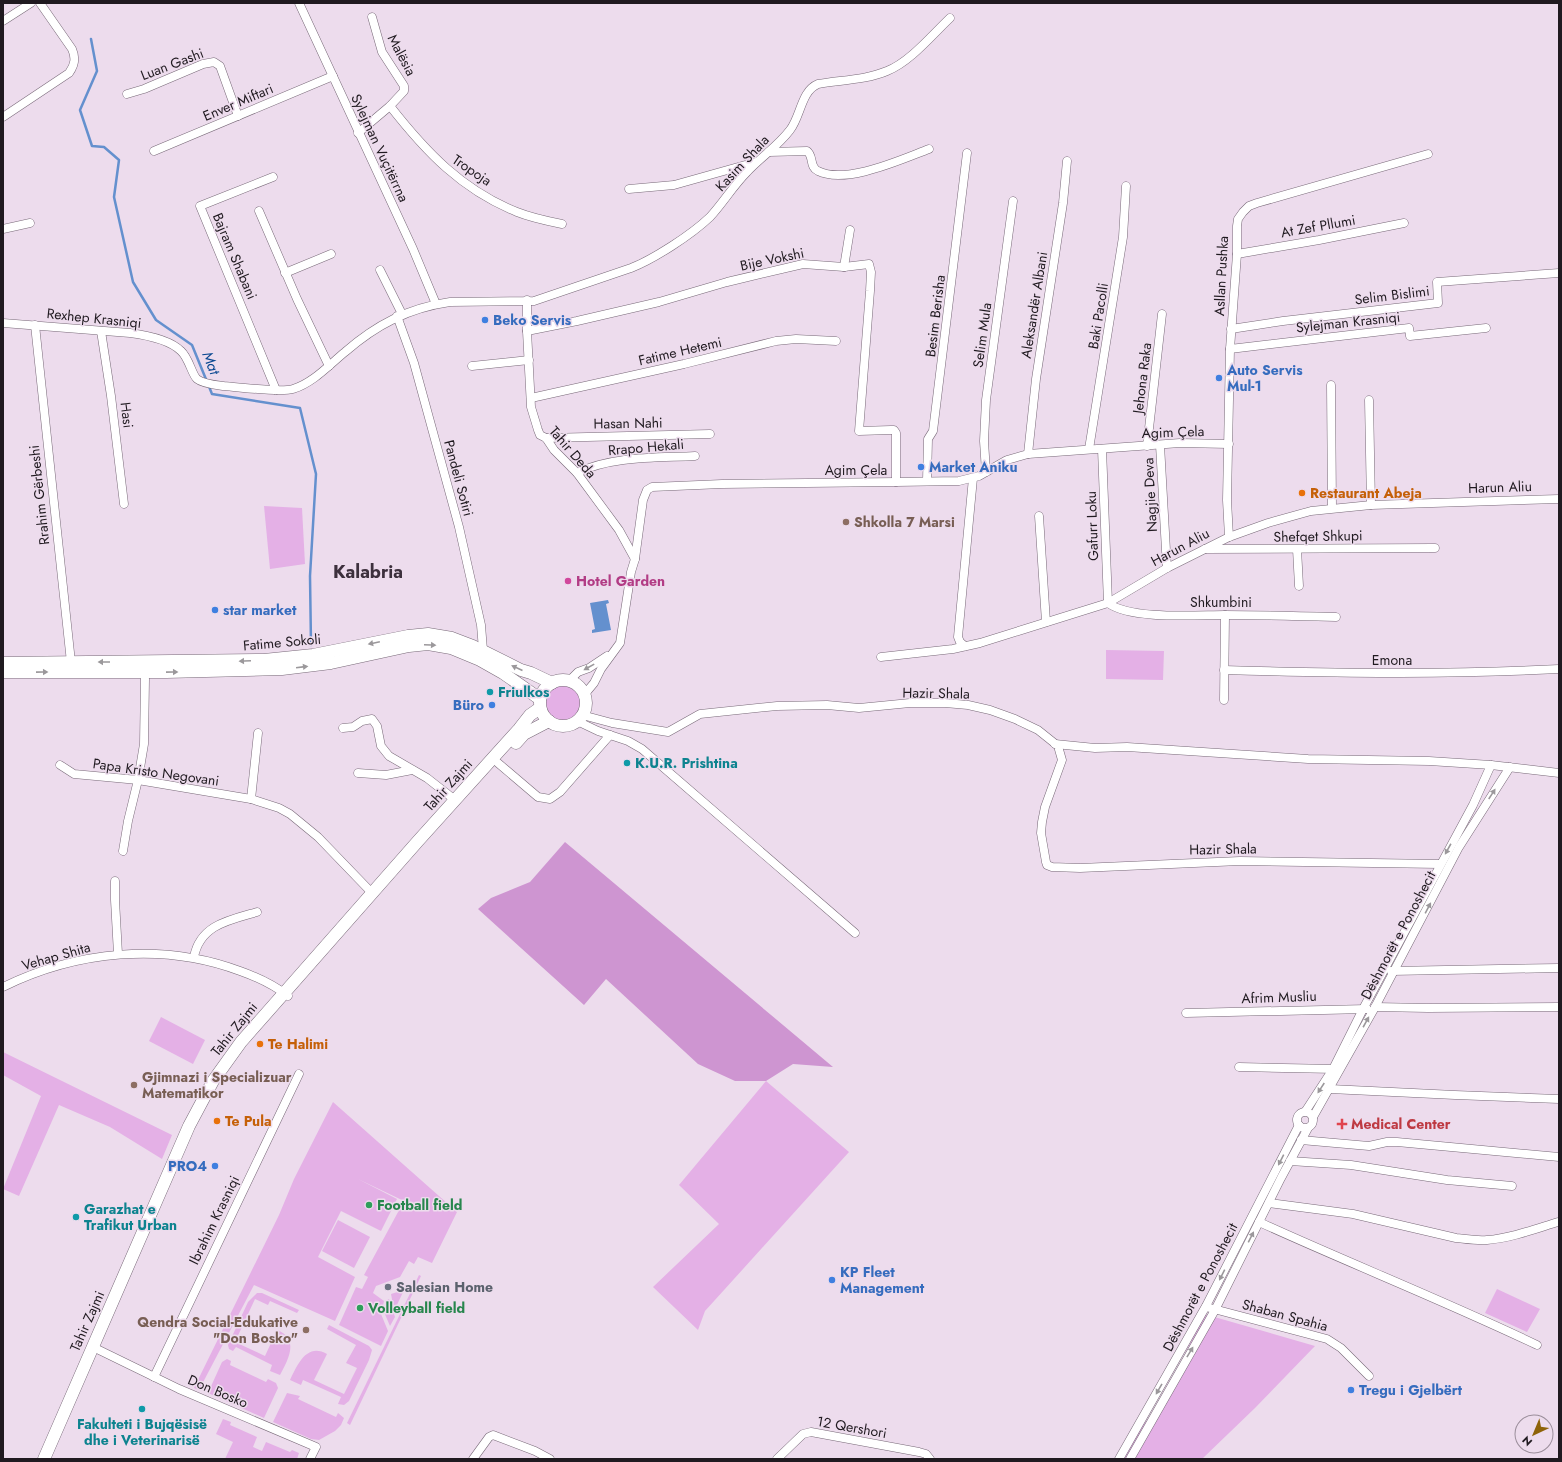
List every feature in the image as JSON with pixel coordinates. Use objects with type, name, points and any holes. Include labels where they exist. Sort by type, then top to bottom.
[{"type":"street","points":[[3,21],[31,3]]},
{"type":"street","points":[[3,117],[69,73],[73,66],[74,58],[72,49],[40,3]]},
{"type":"street","name":"Sylejman Vuçitërrna","points":[[299,3],[436,304]]},
{"type":"street","name":"Malësia","points":[[358,133],[390,106],[404,91],[404,86],[382,52],[372,17]]},
{"type":"street","name":"Kasim Shala","points":[[527,300],[534,301],[543,299],[631,268],[654,257],[690,233],[710,216],[756,162],[769,152],[792,127],[806,95],[814,86],[822,83],[875,75],[888,71],[901,63],[914,52],[950,18]]},
{"type":"street","name":"Luan Gashi","points":[[128,94],[144,89],[203,64],[214,62],[220,66],[238,116]]},
{"type":"street","name":"Enver Miftari","points":[[154,151],[333,76]]},
{"type":"street","name":"Tropoja","points":[[390,106],[430,154],[461,181],[517,212],[537,219],[562,224]]},
{"type":"street","points":[[769,152],[807,151],[810,154],[812,165],[816,170],[836,175],[877,168],[929,149]]},
{"type":"street","name":"Besim Berisha","points":[[927,481],[928,438],[933,431],[967,153]]},
{"type":"street","name":"Asllan Pushka","points":[[1229,537],[1227,500],[1230,349],[1238,219],[1249,206],[1428,154]]},
{"type":"street","name":"Aleksandër Albani","points":[[1028,454],[1036,379],[1064,203],[1067,161]]},
{"type":"street","points":[[629,189],[674,186],[756,162]]},
{"type":"street","name":"Bajram Shabani","points":[[273,177],[200,206],[276,390]]},
{"type":"street","name":"Baki Pacolli","points":[[1089,450],[1123,237],[1126,186]]},
{"type":"street","name":"Selim Mula","points":[[986,472],[984,441],[986,400],[1013,201]]},
{"type":"street","points":[[259,211],[285,273],[329,366]]},
{"type":"street","points":[[3,229],[30,223]]},
{"type":"street","name":"At Zef Pllumi","points":[[1237,254],[1319,240],[1404,223]]},
{"type":"street","points":[[844,266],[850,230]]},
{"type":"street","points":[[285,273],[332,254]]},
{"type":"street","name":"Bije Vokshi","points":[[527,330],[576,321],[659,302],[727,282],[803,264],[844,266],[869,264],[871,272],[870,291],[859,431],[894,430],[896,433],[896,482]]},
{"type":"street","points":[[380,270],[400,315]]},
{"type":"street","name":"Selim Bislimi","points":[[1231,329],[1283,321],[1438,303],[1437,282],[1559,273]]},
{"type":"street","name":"Rexhep Krasniqi","points":[[3,323],[144,335],[176,346],[186,357],[196,378],[207,382],[236,387],[289,390],[300,386],[329,366],[364,336],[400,315],[436,304],[463,301],[527,300]]},
{"type":"street","name":"Tahir Deda","points":[[527,300],[531,407],[540,435],[546,438],[554,450],[577,473],[622,534],[635,559]]},
{"type":"street","name":"Jehona Raka","points":[[1147,446],[1162,314]]},
{"type":"street","name":"Pandeli Sotiri","points":[[400,315],[459,527],[481,625],[483,650]]},
{"type":"street","name":"Rrahim Gërbeshi","points":[[35,325],[71,662]]},
{"type":"street","name":"Sylejman Krasniqi","points":[[1230,349],[1409,328],[1410,336],[1486,328]]},
{"type":"street","name":"Hasi","points":[[101,331],[111,396],[124,504]]},
{"type":"street","name":"Fatime Hetemi","points":[[531,398],[684,364],[776,341],[796,339],[836,341]]},
{"type":"street","points":[[472,366],[529,360]]},
{"type":"street","points":[[1331,385],[1332,508]]},
{"type":"street","points":[[1369,400],[1371,505]]},
{"type":"street","name":"Hasan Nahi","points":[[546,438],[710,434]]},
{"type":"street","name":"Agim Çela","points":[[584,695],[594,683],[601,668],[621,641],[643,500],[648,490],[652,487],[722,484],[959,480],[973,478],[1007,460],[1028,454],[1160,445],[1229,444]]},
{"type":"street","name":"Nagjie Deva","points":[[1160,445],[1167,568]]},
{"type":"street","name":"Gafurr Loku","points":[[1102,449],[1108,603]]},
{"type":"street","name":"Rrapo Hekali","points":[[577,473],[595,465],[622,461],[695,456]]},
{"type":"street","points":[[964,646],[958,637],[973,478]]},
{"type":"street","name":"Harun Aliu","points":[[881,657],[953,649],[980,644],[1108,603],[1202,549],[1229,537],[1291,516],[1311,511],[1371,505],[1559,498]]},
{"type":"street","points":[[1039,516],[1046,622]]},
{"type":"street","name":"Shefqet Shkupi","points":[[1202,549],[1435,548]]},
{"type":"street","points":[[1297,549],[1299,586]]},
{"type":"street","name":"Shkumbini","points":[[1108,603],[1124,610],[1162,615],[1336,617]]},
{"type":"street","points":[[1224,700],[1225,615]]},
{"type":"street","name":"Fatime Sokoli","points":[[3,663],[218,662],[281,659],[328,653],[419,634],[446,637],[483,650],[510,665],[552,683]]},
{"type":"street","name":"Fatime Sokoli","points":[[3,672],[143,672],[297,668],[331,663],[409,646],[428,644],[452,648],[480,660],[503,673],[540,703]]},
{"type":"street","name":"Agim Çela","points":[[569,681],[578,672],[589,668],[611,654]]},
{"type":"street","name":"Emona","points":[[1224,670],[1358,674],[1491,673],[1559,669]]},
{"type":"street","points":[[123,850],[144,744],[145,679],[143,672]]},
{"type":"street","points":[[561,680],[569,681],[577,686],[584,695],[586,705],[580,718],[570,725],[564,726],[549,721],[540,703],[545,689],[552,683],[561,680]]},
{"type":"street","name":"Tahir Zajmi","points":[[48,1459],[99,1350],[193,1134],[210,1099],[236,1058],[286,994],[372,893],[519,729],[540,703]]},
{"type":"street","name":"Hazir Shala","points":[[580,718],[668,732],[700,714],[776,706],[827,705],[859,708],[910,703],[945,703],[968,705],[990,710],[1016,719],[1038,730],[1058,746],[1062,760],[1045,807],[1041,833],[1046,862],[1047,865],[1052,867],[1080,868],[1240,861],[1440,864]]},
{"type":"street","points":[[580,718],[598,731],[628,741],[642,749],[855,934]]},
{"type":"street","points":[[343,728],[353,727],[362,720],[372,719],[377,726],[381,746],[384,752],[439,787],[455,800]]},
{"type":"street","name":"Tahir Zajmi","points":[[44,1459],[175,1157],[213,1081],[231,1054],[524,734],[549,721]]},
{"type":"street","points":[[251,799],[258,733]]},
{"type":"street","points":[[498,763],[538,797],[550,799],[560,792],[610,736]]},
{"type":"street","points":[[1055,744],[1095,748],[1126,748],[1308,759],[1403,760],[1492,765],[1559,773]]},
{"type":"street","name":"Papa Kristo Negovani","points":[[60,765],[74,774],[138,780],[251,799],[279,808],[295,817],[318,837],[372,893]]},
{"type":"street","name":"Dëshmorët e Ponoshecit","points":[[1353,1038],[1363,1009],[1473,805],[1492,765]]},
{"type":"street","name":"Dëshmorët e Ponoshecit","points":[[1309,1115],[1337,1069],[1353,1038],[1374,1008],[1466,835],[1510,767]]},
{"type":"street","points":[[358,772],[386,775],[412,770]]},
{"type":"street","points":[[1458,831],[1466,835]]},
{"type":"street","points":[[115,880],[118,954]]},
{"type":"street","points":[[194,957],[196,947],[200,940],[211,930],[234,919],[257,912]]},
{"type":"street","name":"Vehap Shita","points":[[3,987],[30,975],[54,967],[90,959],[118,954],[164,953],[194,957],[254,976],[286,994]]},
{"type":"street","points":[[1384,968],[1394,972],[1559,968]]},
{"type":"street","name":"Afrim Musliu","points":[[1186,1013],[1374,1008],[1559,1007]]},
{"type":"street","points":[[1239,1067],[1337,1069]]},
{"type":"street","name":"Dëshmorët e Ponoshecit","points":[[1309,1115],[1330,1089],[1337,1069]]},
{"type":"street","name":"Ibrahim Krasniqi","points":[[154,1377],[299,1074]]},
{"type":"street","points":[[1330,1089],[1455,1096],[1559,1099]]},
{"type":"street","name":"Dëshmorët e Ponoshecit","points":[[1301,1114],[1309,1115],[1313,1121],[1311,1125],[1304,1126],[1298,1121],[1298,1117],[1301,1114]]},
{"type":"street","name":"Dëshmorët e Ponoshecit","points":[[1130,1459],[1215,1310],[1301,1140],[1304,1126]]},
{"type":"street","name":"Dëshmorët e Ponoshecit","points":[[1119,1459],[1206,1306],[1304,1126]]},
{"type":"street","points":[[1301,1140],[1369,1146],[1387,1142],[1397,1142],[1559,1158]]},
{"type":"street","points":[[1290,1160],[1351,1165],[1447,1180],[1512,1186]]},
{"type":"street","points":[[1269,1203],[1353,1214],[1456,1238],[1472,1240],[1501,1238],[1558,1222]]},
{"type":"street","points":[[1260,1222],[1343,1260],[1480,1318],[1537,1345]]},
{"type":"street","name":"Shaban Spahia","points":[[1206,1306],[1215,1310],[1327,1339],[1341,1348],[1369,1376]]},
{"type":"street","name":"Don Bosko","points":[[99,1350],[154,1377],[316,1447],[310,1459]]},
{"type":"street","name":"12 Qershori","points":[[777,1459],[803,1434],[811,1432],[919,1452],[926,1454],[930,1459]]},
{"type":"street","points":[[473,1459],[489,1437],[493,1435],[535,1451],[550,1459]]},
{"type":"shaded area","points":[[264,506],[302,508],[305,564],[270,569]]},
{"type":"shaded area","points":[[1106,650],[1164,651],[1163,680],[1106,679]]},
{"type":"shaded area","points":[[566,685],[576,690],[580,696],[580,710],[576,716],[570,720],[560,721],[550,716],[546,710],[545,700],[550,690],[556,686]]},
{"type":"shaded area","points":[[565,842],[833,1067],[793,1064],[766,1081],[735,1081],[698,1064],[606,979],[584,1005],[478,909],[491,898],[530,882]]},
{"type":"shaded area","points":[[161,1017],[205,1040],[193,1064],[149,1041]]},
{"type":"shaded area","points":[[3,1052],[172,1135],[162,1159],[110,1127],[59,1105],[19,1196],[3,1189],[41,1096],[3,1075]]},
{"type":"shaded area","points":[[766,1081],[849,1152],[705,1311],[698,1330],[653,1287],[719,1224],[679,1185]]},
{"type":"shaded area","points":[[333,1102],[457,1212],[432,1263],[418,1257],[414,1264],[409,1261],[400,1277],[376,1286],[373,1293],[384,1301],[381,1314],[388,1331],[381,1346],[339,1325],[356,1287],[362,1289],[368,1277],[364,1275],[404,1201],[358,1179],[397,1199],[381,1231],[341,1211],[318,1257],[355,1277],[335,1321],[254,1285],[199,1390],[194,1388],[279,1215],[294,1179]]},
{"type":"shaded area","points":[[338,1220],[370,1237],[354,1268],[322,1251]]},
{"type":"shaded area","points":[[419,1275],[421,1276],[350,1425],[347,1423]]},
{"type":"shaded area","points":[[1497,1289],[1540,1309],[1527,1332],[1485,1313]]},
{"type":"shaded area","points":[[404,1290],[396,1307],[393,1305],[391,1294]]},
{"type":"shaded area","points":[[257,1293],[262,1293],[299,1310],[297,1313],[270,1301],[268,1305],[255,1299],[235,1342],[265,1356],[277,1330],[284,1334],[290,1344],[290,1350],[289,1357],[280,1375],[270,1371],[272,1365],[236,1347],[233,1351],[229,1349],[228,1345],[248,1302]]},
{"type":"shaded area","points":[[389,1299],[395,1317],[390,1326],[384,1312],[386,1301]]},
{"type":"shaded area","points":[[1204,1314],[1315,1346],[1255,1408],[1202,1459],[1120,1459],[1134,1437],[1164,1398]]},
{"type":"shaded area","points":[[329,1325],[369,1346],[372,1350],[369,1360],[349,1401],[344,1405],[338,1404],[341,1397],[303,1380],[301,1385],[290,1380],[300,1362],[308,1353],[320,1351],[327,1354],[314,1380],[344,1394],[357,1368],[346,1363],[356,1345],[327,1329]]},
{"type":"shaded area","points":[[227,1359],[231,1361],[230,1365],[266,1382],[268,1379],[276,1383],[278,1388],[264,1418],[208,1393],[222,1362]]},
{"type":"shaded area","points":[[287,1393],[300,1396],[298,1399],[336,1417],[338,1413],[344,1418],[341,1425],[335,1431],[319,1440],[311,1439],[273,1422]]},
{"type":"shaded area","points":[[223,1419],[231,1422],[230,1425],[257,1437],[253,1447],[262,1451],[266,1442],[290,1452],[292,1450],[299,1453],[297,1459],[225,1459],[233,1442],[216,1434]]},
{"type":"water","points":[[608,600],[609,603],[606,604],[611,630],[592,633],[592,630],[595,629],[590,603]]},
{"type":"waterway","name":"Mat","points":[[91,39],[97,71],[80,110],[92,146],[104,147],[119,160],[114,197],[133,282],[156,320],[192,345],[212,394],[300,408],[316,474],[310,576],[311,645]]},
{"type":"place","name":"Beko Servis","points":[[485,320]]},
{"type":"place","name":"Auto Servis Mul-1","points":[[1219,378]]},
{"type":"place","name":"Market Aniku","points":[[921,467]]},
{"type":"place","name":"Restaurant Abeja","points":[[1302,493]]},
{"type":"place","name":"Shkolla 7 Marsi","points":[[846,522]]},
{"type":"place","name":"Hotel Garden","points":[[568,581]]},
{"type":"place","name":"star market","points":[[215,610]]},
{"type":"place","name":"Friulkos","points":[[490,692]]},
{"type":"place","name":"Büro","points":[[492,705]]},
{"type":"place","name":"K.U.R. Prishtina","points":[[627,763]]},
{"type":"place","name":"Te Halimi","points":[[260,1044]]},
{"type":"place","name":"Gjimnazi i Specializuar Matematikor","points":[[134,1085]]},
{"type":"place","name":"Te Pula","points":[[217,1121]]},
{"type":"place","name":"Medical Center","points":[[1342,1124]]},
{"type":"place","name":"PRO4","points":[[215,1166]]},
{"type":"place","name":"Football field","points":[[369,1205]]},
{"type":"place","name":"Garazhat e Trafikut Urban","points":[[76,1217]]},
{"type":"place","name":"KP Fleet Management","points":[[832,1280]]},
{"type":"place","name":"Salesian Home","points":[[388,1287]]},
{"type":"place","name":"Volleyball field","points":[[360,1308]]},
{"type":"place","name":"Qendra Social-Edukative \"Don Bosko\"","points":[[306,1330]]},
{"type":"place","name":"Tregu i Gjelbërt","points":[[1351,1390]]},
{"type":"place","name":"Fakulteti i Bujqësisë dhe i Veterinarisë","points":[[142,1409]]},
{"type":"district","name":"Kalabria","points":[[368,572]]}]
